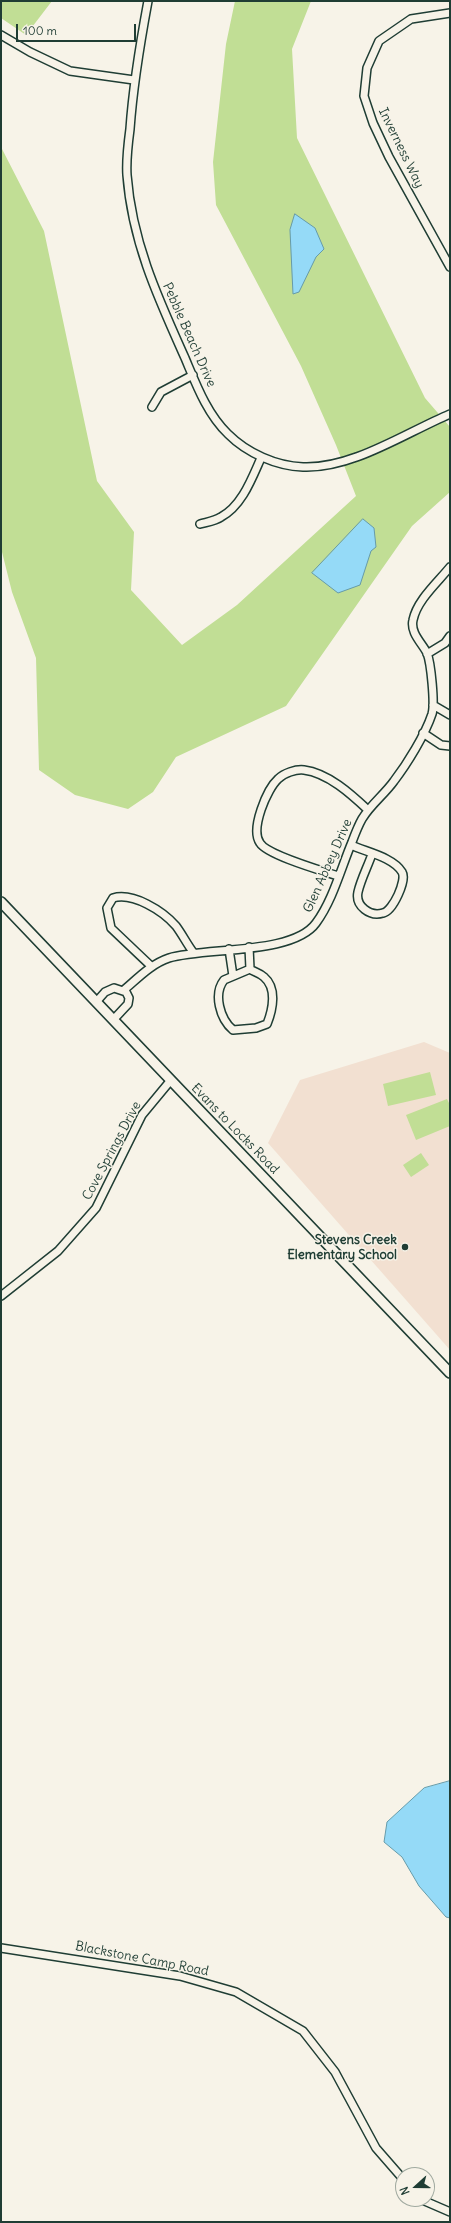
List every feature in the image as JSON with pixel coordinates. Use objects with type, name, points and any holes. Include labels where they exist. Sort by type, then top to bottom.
[{"type":"street","name":"Pebble Beach Drive","points":[[148,1],[134,80],[127,175],[137,240],[162,306],[192,375],[209,410],[220,426],[228,434],[261,458],[302,467],[330,466],[354,459],[450,414]]},
{"type":"street","name":"Inverness Way","points":[[450,13],[411,18],[379,41],[367,68],[364,96],[372,122],[389,157],[450,267]]},
{"type":"street","points":[[1,35],[30,52],[70,71],[134,80]]},
{"type":"street","points":[[152,407],[161,392],[192,375]]},
{"type":"street","points":[[200,524],[222,517],[239,500],[251,481],[261,458]]},
{"type":"street","name":"Glen Abbey Drive","points":[[124,990],[151,966],[168,958],[193,952],[283,944],[298,938],[315,924],[338,876],[361,820],[393,782],[423,734],[432,713],[434,697],[427,654],[416,637],[413,621],[420,605],[450,567]]},
{"type":"street","points":[[427,654],[445,643],[450,636]]},
{"type":"street","points":[[433,705],[450,715]]},
{"type":"street","points":[[423,734],[441,745],[450,746]]},
{"type":"street","points":[[338,876],[278,854],[260,844],[256,834],[256,824],[261,810],[277,780],[283,775],[303,770],[321,775],[351,794],[368,810]]},
{"type":"street","points":[[351,845],[372,854],[395,864],[403,873],[404,881],[391,909],[384,913],[375,914],[363,909],[358,902],[358,892],[372,854]]},
{"type":"street","points":[[151,966],[111,928],[107,908],[113,898],[121,896],[135,899],[160,913],[175,926],[193,952]]},
{"type":"street","name":"Evans to Locks Road","points":[[1,902],[450,1373]]},
{"type":"street","points":[[249,947],[250,969]]},
{"type":"street","points":[[229,950],[233,976]]},
{"type":"street","points":[[250,969],[263,976],[271,985],[273,1000],[272,1013],[268,1024],[242,1030],[233,1030],[227,1025],[219,1005],[219,991],[224,980],[250,969]]},
{"type":"street","points":[[97,1002],[105,992],[114,988],[124,990],[129,998],[128,1004],[114,1019]]},
{"type":"street","name":"Cove Springs Drive","points":[[1,1296],[58,1251],[96,1208],[142,1115],[171,1080]]},
{"type":"street","name":"Blackstone Camp Road","points":[[1,1948],[180,1976],[236,1992],[303,2031],[335,2072],[376,2148],[395,2170]]},
{"type":"street","points":[[435,2206],[450,2212]]},
{"type":"shaded area","name":"Stevens Creek Elementary School","points":[[424,1042],[450,1053],[450,1350],[268,1143],[300,1080]]},
{"type":"green space","points":[[1,1],[52,1],[26,35],[1,18]]},
{"type":"green space","points":[[235,1],[311,1],[292,49],[297,138],[425,398],[450,427],[450,492],[412,526],[286,706],[176,757],[153,792],[128,809],[75,795],[39,770],[36,658],[12,592],[1,548],[1,147],[44,231],[97,481],[134,532],[131,590],[182,645],[237,605],[356,496],[336,445],[301,366],[216,205],[213,162],[226,44]]},
{"type":"green space","points":[[430,1072],[436,1095],[388,1106],[383,1084]]},
{"type":"green space","points":[[447,1099],[450,1105],[450,1126],[416,1140],[406,1115]]},
{"type":"green space","points":[[421,1153],[429,1165],[411,1177],[403,1165]]},
{"type":"water","points":[[295,214],[315,228],[324,249],[316,257],[299,292],[293,294],[290,230]]},
{"type":"water","points":[[363,519],[374,528],[376,547],[371,551],[360,585],[338,593],[312,573]]},
{"type":"water","points":[[450,1781],[450,1918],[446,1917],[419,1886],[402,1857],[384,1842],[387,1822],[424,1788]]},
{"type":"place","name":"Stevens Creek Elementary School","points":[[405,1247]]}]
